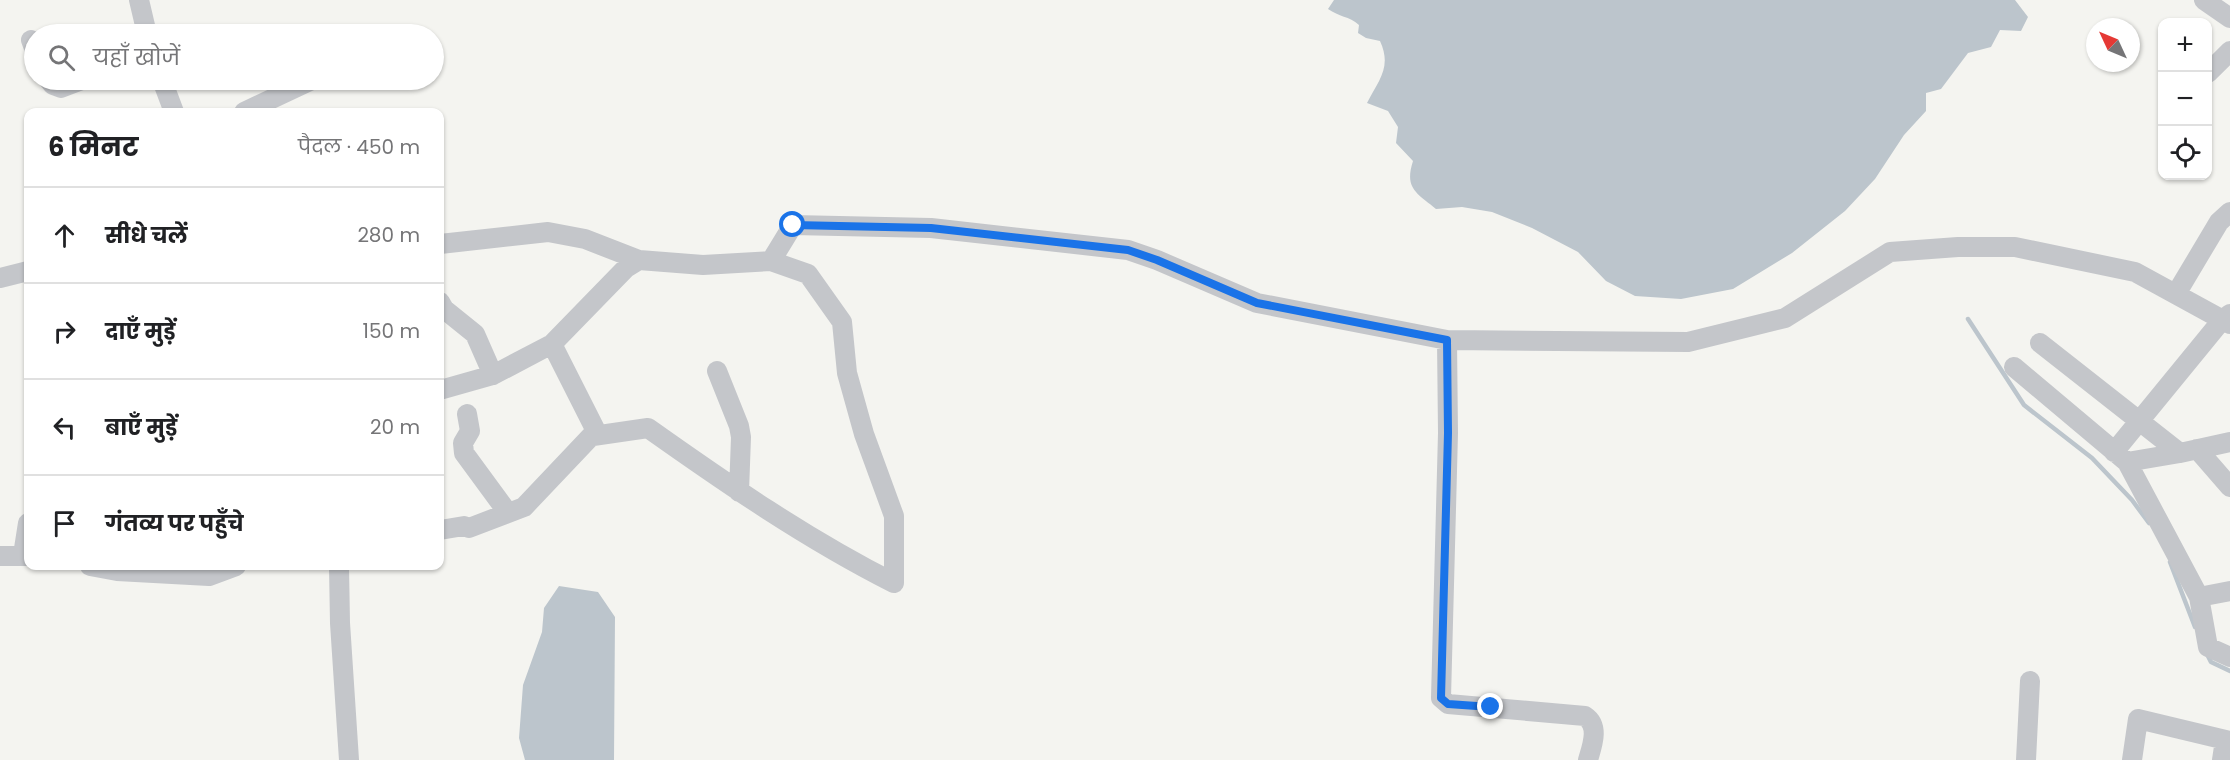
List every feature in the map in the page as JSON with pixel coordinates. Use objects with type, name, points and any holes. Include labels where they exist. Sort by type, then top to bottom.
[{"type":"street","points":[[139,0],[145,24]]},
{"type":"street","points":[[2204,0],[2230,18]]},
{"type":"street","points":[[2209,72],[2230,51]]},
{"type":"street","points":[[166,90],[172,108]]},
{"type":"street","points":[[252,108],[291,90]]},
{"type":"street","points":[[2176,294],[2219,222],[2230,212]]},
{"type":"street","points":[[771,261],[793,225],[931,228],[1128,250],[1257,303],[1447,340],[1688,342],[1785,318],[1890,252],[1958,247],[2015,247],[2135,272],[2228,320],[2139,421],[2120,457]]},
{"type":"street","points":[[444,244],[548,232],[585,239],[639,260],[703,265],[771,261],[808,274],[842,322],[847,373],[864,434],[894,516],[894,583],[860,566],[739,492],[648,428],[592,436]]},
{"type":"street","points":[[444,389],[493,375],[552,344],[626,268],[639,260]]},
{"type":"street","points":[[0,278],[24,272]]},
{"type":"street","points":[[444,309],[475,333],[493,375]]},
{"type":"street","points":[[1447,340],[1448,433],[1441,698],[1448,704],[1585,716],[1592,723],[1594,736],[1588,760]]},
{"type":"street","points":[[2040,343],[2139,421],[2189,451],[2230,487]]},
{"type":"street","points":[[444,529],[464,526],[469,528],[524,507],[597,431],[552,344]]},
{"type":"street","points":[[2014,367],[2120,457],[2199,597],[2208,647],[2230,657]]},
{"type":"street","points":[[717,371],[739,426],[741,437],[739,492]]},
{"type":"street","points":[[467,414],[470,431],[463,443],[464,453],[508,513]]},
{"type":"street","points":[[2120,457],[2189,451],[2230,442]]},
{"type":"street","points":[[0,556],[24,556]]},
{"type":"street","points":[[114,570],[209,571]]},
{"type":"street","points":[[339,570],[340,623],[349,760]]},
{"type":"street","points":[[2199,597],[2230,591]]},
{"type":"street","points":[[2026,760],[2030,681]]},
{"type":"street","points":[[2132,760],[2138,719],[2228,740],[2222,760]]},
{"type":"shaded area","points":[[1334,0],[2015,0],[2028,17],[2021,31],[2000,30],[1991,47],[1968,53],[1941,89],[1926,93],[1926,111],[1904,135],[1875,179],[1845,211],[1792,253],[1733,289],[1681,299],[1635,296],[1606,281],[1578,252],[1532,228],[1492,212],[1462,207],[1436,209],[1423,199],[1411,184],[1413,161],[1396,143],[1398,127],[1388,111],[1367,103],[1380,80],[1384,66],[1385,58],[1380,41],[1366,38],[1358,33],[1359,25],[1328,9]]},
{"type":"shaded area","points":[[559,586],[598,592],[615,617],[614,760],[525,760],[519,738],[523,685],[542,632],[544,608]]},
{"type":"waterway","points":[[1968,319],[2024,405],[2092,458],[2132,500],[2149,523]]},
{"type":"waterway","points":[[2170,562],[2195,627]]},
{"type":"waterway","points":[[2207,654],[2211,662],[2230,671]]},
{"type":"route","points":[[793,225],[931,228],[1128,250],[1257,303],[1314,316],[1447,340],[1448,433],[1441,698],[1444,703],[1448,704],[1491,707]]}]
